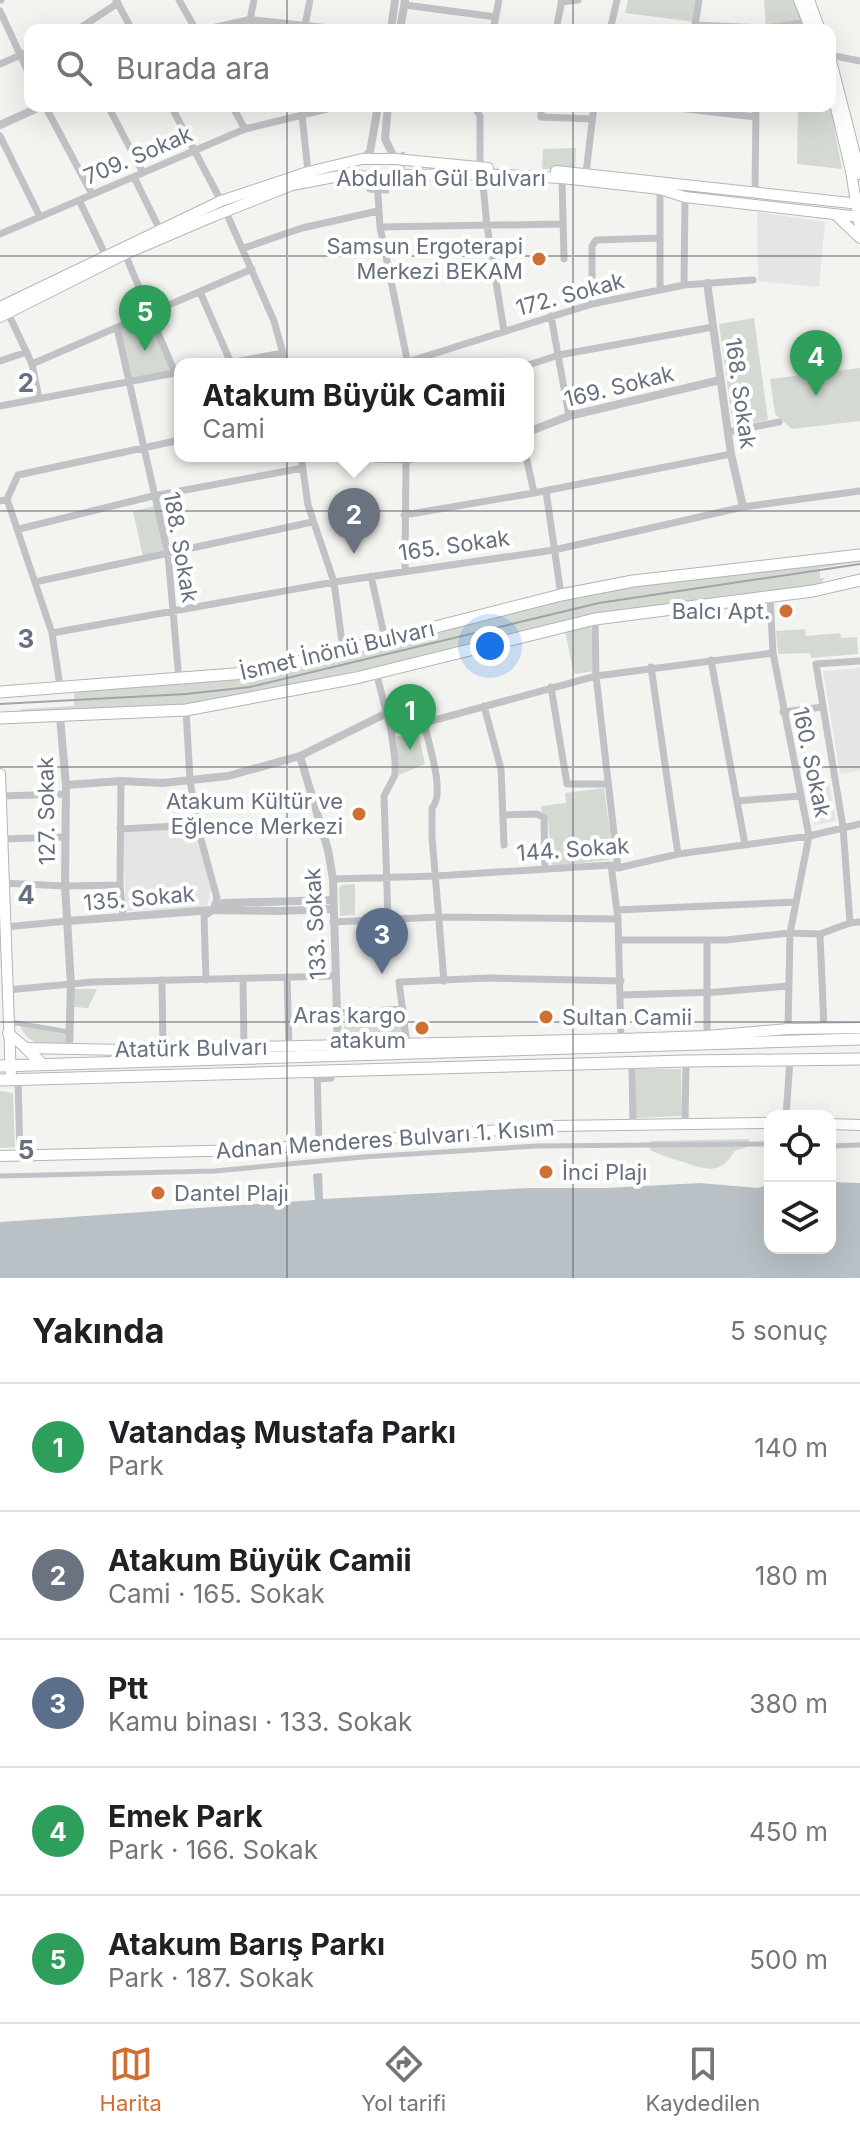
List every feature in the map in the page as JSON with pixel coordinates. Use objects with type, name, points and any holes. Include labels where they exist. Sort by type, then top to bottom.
[{"type":"main road","points":[[799,0],[813,24]]},
{"type":"main road","points":[[809,0],[814,24]]},
{"type":"main road","points":[[836,77],[858,156],[860,174]]},
{"type":"main road","points":[[836,108],[859,220]]},
{"type":"main road","name":"Abdullah Gül Bulvarı","points":[[3,312],[160,230],[308,172],[362,159],[400,158],[481,171],[660,189],[685,197],[859,220]]},
{"type":"main road","name":"Abdullah Gül Bulvarı","points":[[224,206],[292,185],[350,174],[374,186],[402,177],[481,171],[586,173],[858,205]]},
{"type":"main road","name":"Abdullah Gül Bulvarı","points":[[3,312],[212,211]]},
{"type":"main road","points":[[832,215],[845,222],[860,238]]},
{"type":"main road","name":"İsmet İnönü Bulvarı","points":[[0,692],[258,672],[561,595],[633,581],[860,555]]},
{"type":"main road","name":"İsmet İnönü Bulvarı","points":[[0,718],[186,710],[376,672],[595,619],[770,597],[857,582]]},
{"type":"main road","points":[[0,774],[10,1080]]},
{"type":"main road","points":[[8,1027],[42,1064]]},
{"type":"main road","name":"Atatürk Bulvarı","points":[[26,1048],[338,1047],[707,1036],[788,1029],[860,1028]]},
{"type":"main road","name":"Atatürk Bulvarı","points":[[8,1066],[860,1039]]},
{"type":"main road","points":[[134,1062],[161,1049]]},
{"type":"main road","name":"Atatürk Bulvarı","points":[[10,1080],[317,1075],[686,1061],[860,1059]]},
{"type":"main road","name":"Adnan Menderes Bulvarı 1. Kısım","points":[[0,1156],[231,1150],[552,1126],[764,1123]]},
{"type":"main road","points":[[836,1124],[860,1125]]},
{"type":"street","points":[[179,0],[193,24]]},
{"type":"street","points":[[250,20],[254,0]]},
{"type":"street","points":[[305,24],[310,0]]},
{"type":"street","points":[[392,24],[395,0]]},
{"type":"street","points":[[440,10],[442,0]]},
{"type":"street","points":[[494,24],[499,0]]},
{"type":"street","points":[[557,24],[562,1],[578,0]]},
{"type":"street","points":[[611,24],[617,0]]},
{"type":"street","points":[[695,24],[699,0]]},
{"type":"street","points":[[86,24],[117,2],[129,24]]},
{"type":"street","points":[[401,24],[405,2],[496,17]]},
{"type":"street","points":[[0,11],[24,65]]},
{"type":"street","points":[[232,24],[250,20],[277,24]]},
{"type":"street","points":[[0,64],[24,54]]},
{"type":"street","points":[[836,57],[860,61]]},
{"type":"street","points":[[0,125],[30,112]]},
{"type":"street","points":[[47,112],[92,194]]},
{"type":"street","points":[[111,112],[143,173]]},
{"type":"street","points":[[174,112],[244,248],[274,321],[284,358]]},
{"type":"street","points":[[235,112],[245,129]]},
{"type":"street","name":"709. Sokak","points":[[0,234],[245,129],[314,112]]},
{"type":"street","points":[[362,159],[370,152],[377,112]]},
{"type":"street","points":[[387,112],[385,139],[400,158],[402,177]]},
{"type":"street","points":[[478,112],[480,116]]},
{"type":"street","points":[[481,112],[481,171],[504,331]]},
{"type":"street","points":[[541,112],[541,117],[591,119]]},
{"type":"street","points":[[586,173],[593,112]]},
{"type":"street","points":[[717,112],[756,117]]},
{"type":"street","points":[[755,193],[756,112]]},
{"type":"street","points":[[302,115],[308,172]]},
{"type":"street","points":[[0,136],[40,217]]},
{"type":"street","points":[[370,143],[390,144]]},
{"type":"street","points":[[134,177],[160,230]]},
{"type":"street","points":[[562,178],[564,259]]},
{"type":"street","points":[[374,186],[387,191]]},
{"type":"street","points":[[374,186],[405,358]]},
{"type":"street","points":[[660,189],[660,290]]},
{"type":"street","points":[[684,285],[685,197]]},
{"type":"street","points":[[79,200],[106,256]]},
{"type":"street","points":[[244,248],[302,228],[378,211]]},
{"type":"street","points":[[380,227],[562,224]]},
{"type":"street","points":[[592,304],[592,246],[596,240],[659,238]]},
{"type":"street","points":[[125,254],[174,363]]},
{"type":"street","points":[[32,364],[252,269]]},
{"type":"street","name":"172. Sokak","points":[[421,358],[592,304],[684,285],[753,280]]},
{"type":"street","name":"168. Sokak","points":[[707,283],[731,454],[743,507]]},
{"type":"street","points":[[200,292],[225,358]]},
{"type":"street","points":[[3,312],[27,352],[39,398]]},
{"type":"street","points":[[551,316],[569,416]]},
{"type":"street","points":[[534,363],[559,355],[713,327]]},
{"type":"street","name":"188. Sokak","points":[[117,328],[168,554],[179,680]]},
{"type":"street","points":[[0,361],[27,352]]},
{"type":"street","points":[[255,358],[283,353]]},
{"type":"street","points":[[0,406],[174,373]]},
{"type":"street","name":"169. Sokak","points":[[534,430],[569,416],[720,380]]},
{"type":"street","points":[[728,432],[779,422]]},
{"type":"street","points":[[60,686],[52,633],[19,529],[4,500],[18,475],[174,441]]},
{"type":"street","points":[[404,515],[546,491],[731,454]]},
{"type":"street","points":[[302,462],[312,522],[334,582],[343,650]]},
{"type":"street","points":[[405,570],[406,462]]},
{"type":"street","points":[[527,462],[534,493]]},
{"type":"street","points":[[19,529],[153,496],[303,468]]},
{"type":"street","points":[[546,491],[561,595]]},
{"type":"street","name":"165. Sokak","points":[[52,633],[405,570],[554,550],[743,507],[860,491]]},
{"type":"street","points":[[35,582],[312,522]]},
{"type":"street","points":[[371,576],[385,639]]},
{"type":"street","name":"160. Sokak","points":[[770,597],[773,653],[809,836],[790,933],[788,1029]]},
{"type":"street","points":[[595,619],[596,676],[618,919],[621,1039]]},
{"type":"street","points":[[391,730],[596,676],[773,653]]},
{"type":"street","points":[[711,660],[745,845]]},
{"type":"street","points":[[850,923],[843,827],[816,664],[860,661]]},
{"type":"street","points":[[651,667],[678,854]]},
{"type":"street","points":[[376,672],[391,730],[395,769],[392,783],[384,796],[388,920]]},
{"type":"street","points":[[551,687],[567,784],[608,784]]},
{"type":"street","points":[[484,706],[501,769],[504,845]]},
{"type":"street","points":[[783,712],[823,707]]},
{"type":"street","points":[[186,710],[190,780],[197,825],[217,898],[213,910],[204,916],[206,980]]},
{"type":"street","points":[[1,796],[121,781],[163,783],[228,776],[300,756],[387,713]]},
{"type":"street","name":"127. Sokak","points":[[60,717],[66,789],[65,886],[71,985],[69,1048]]},
{"type":"street","points":[[424,723],[438,796],[432,808],[444,981]]},
{"type":"street","name":"133. Sokak","points":[[300,756],[328,850],[333,879],[338,1047]]},
{"type":"street","points":[[121,781],[120,885],[123,915]]},
{"type":"street","points":[[737,801],[800,796]]},
{"type":"street","points":[[503,815],[537,814],[544,818],[545,869]]},
{"type":"street","name":"144. Sokak","points":[[333,879],[614,866],[809,836],[860,824]]},
{"type":"street","points":[[120,829],[197,825]]},
{"type":"street","points":[[3,839],[66,837]]},
{"type":"street","points":[[2,883],[120,885]]},
{"type":"street","points":[[617,910],[796,902]]},
{"type":"street","name":"135. Sokak","points":[[68,921],[213,910],[279,911],[332,904]]},
{"type":"street","points":[[333,922],[439,917],[618,919]]},
{"type":"street","points":[[5,927],[68,921]]},
{"type":"street","points":[[619,940],[707,940],[790,933],[820,934],[860,922]]},
{"type":"street","points":[[820,934],[824,1028]]},
{"type":"street","points":[[707,940],[707,1036]]},
{"type":"street","points":[[7,990],[93,982],[335,976]]},
{"type":"street","points":[[287,977],[289,1047]]},
{"type":"street","points":[[407,1045],[399,982],[488,978],[621,981]]},
{"type":"street","points":[[243,979],[244,1048]]},
{"type":"street","points":[[161,1049],[162,980]]},
{"type":"street","points":[[621,995],[788,986]]},
{"type":"street","points":[[337,1013],[403,1009]]},
{"type":"street","points":[[8,1027],[69,1032]]},
{"type":"street","points":[[786,1110],[790,1059]]},
{"type":"street","points":[[685,1123],[686,1061]]},
{"type":"street","points":[[632,1067],[633,1125]]},
{"type":"street","points":[[319,1143],[317,1075],[331,1078]]},
{"type":"street","points":[[10,1080],[20,1155]]},
{"type":"street","points":[[0,1176],[215,1171],[408,1153],[537,1146],[764,1144]]},
{"type":"street","points":[[836,1146],[860,1145]]},
{"type":"shaded area","points":[[628,0],[697,0],[695,22],[625,13]]},
{"type":"shaded area","points":[[764,0],[796,0],[804,23],[766,24]]},
{"type":"shaded area","points":[[798,112],[831,112],[842,169],[797,164]]},
{"type":"shaded area","points":[[576,148],[575,170],[542,169],[543,149]]},
{"type":"shaded area","points":[[757,212],[825,222],[819,287],[758,281]]},
{"type":"shaded area","points":[[152,314],[174,373],[130,383],[117,328]]},
{"type":"shaded area","points":[[754,318],[768,420],[733,426],[719,324]]},
{"type":"shaded area","points":[[860,368],[860,421],[792,429],[775,414],[770,379]]},
{"type":"shaded area","points":[[155,506],[164,552],[143,557],[133,511]]},
{"type":"shaded area","points":[[860,559],[860,562],[820,568],[820,578],[825,578],[818,586],[609,613],[201,707],[21,716],[21,709],[74,706],[74,689],[226,681],[290,670],[610,589]]},
{"type":"shaded area","points":[[591,625],[595,671],[574,674],[565,631]]},
{"type":"shaded area","points":[[805,629],[806,636],[840,633],[841,638],[857,637],[858,654],[811,658],[810,653],[778,654],[776,631]]},
{"type":"shaded area","points":[[860,668],[860,771],[840,774],[823,671]]},
{"type":"shaded area","points":[[418,731],[425,764],[399,775],[396,737]]},
{"type":"shaded area","points":[[829,782],[836,821],[814,825],[805,786]]},
{"type":"shaded area","points":[[604,788],[613,853],[609,860],[552,866],[548,820],[542,814],[541,806],[566,803],[565,793]]},
{"type":"shaded area","points":[[196,827],[211,890],[207,907],[126,911],[123,833]]},
{"type":"shaded area","points":[[355,884],[355,915],[340,916],[339,888]]},
{"type":"shaded area","points":[[74,989],[97,989],[88,1008],[74,1007]]},
{"type":"shaded area","points":[[402,1015],[404,1038],[345,1040],[344,1018]]},
{"type":"shaded area","points":[[20,1026],[65,1034],[65,1045],[33,1041]]},
{"type":"shaded area","points":[[636,1069],[681,1069],[682,1116],[636,1118]]},
{"type":"shaded area","points":[[0,1091],[13,1093],[15,1147],[0,1148]]},
{"type":"shaded area","points":[[749,1139],[747,1147],[735,1151],[723,1165],[711,1169],[650,1150],[650,1141]]},
{"type":"shaded area","points":[[322,1173],[323,1199],[529,1188],[700,1183],[764,1186],[764,1254],[836,1254],[836,1182],[860,1183],[860,1278],[0,1278],[0,1222],[315,1200],[313,1174]]},
{"type":"tram line","points":[[0,704],[186,694],[250,687],[599,603],[860,564]]},
{"type":"place","name":"Samsun Ergoterapi Merkezi BEKAM","points":[[539,259]]},
{"type":"place","name":"Atakum Barış Parkı","points":[[145,351]]},
{"type":"place","name":"Emek Park","points":[[816,396]]},
{"type":"place","name":"Atakum Büyük Camii","points":[[354,554]]},
{"type":"place","name":"Balcı Apt.","points":[[786,611]]},
{"type":"place","name":"Vatandaş Mustafa Parkı","points":[[410,750]]},
{"type":"place","name":"Atakum Kültür ve Eğlence Merkezi","points":[[359,814]]},
{"type":"place","name":"Ptt","points":[[382,974]]},
{"type":"place","name":"Sultan Camii","points":[[546,1017]]},
{"type":"place","name":"Aras kargo atakum","points":[[422,1028]]},
{"type":"place","name":"İnci Plajı","points":[[546,1172]]},
{"type":"place","name":"Dantel Plajı","points":[[158,1193]]}]
